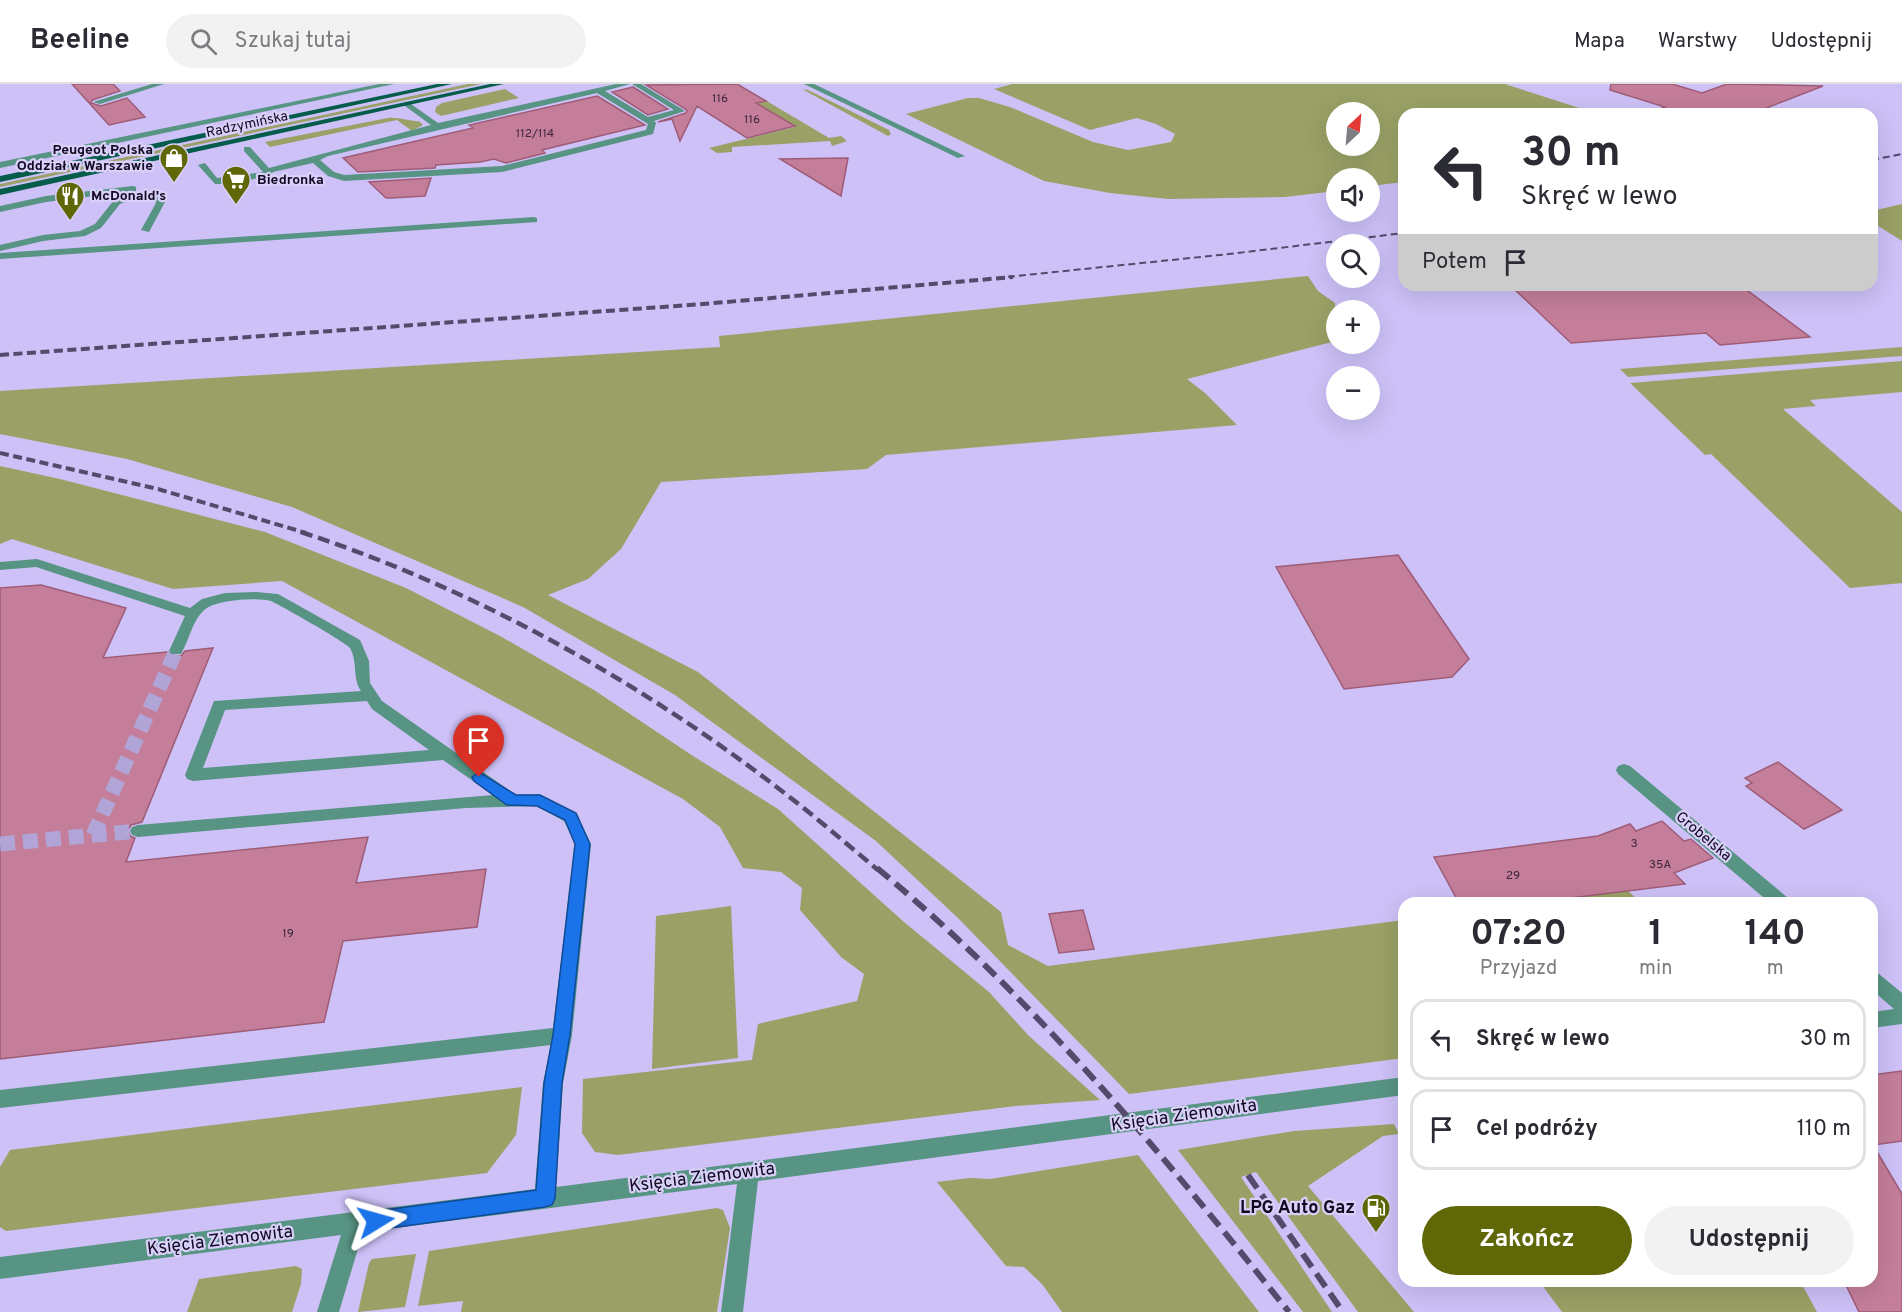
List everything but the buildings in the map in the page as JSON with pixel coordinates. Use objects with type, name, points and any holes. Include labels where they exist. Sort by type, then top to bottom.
[{"type":"main road","name":"Radzymińska","points":[[0,179],[448,84]]},
{"type":"main road","name":"Radzymińska","points":[[0,192],[500,84]]},
{"type":"street","points":[[98,102],[160,84]]},
{"type":"street","points":[[331,84],[354,104]]},
{"type":"street","name":"Radzymińska","points":[[0,165],[390,84]]},
{"type":"street","points":[[267,171],[437,126],[626,84]]},
{"type":"street","points":[[636,84],[681,111],[648,120]]},
{"type":"street","points":[[808,84],[961,156]]},
{"type":"street","points":[[315,160],[331,174],[344,178],[502,169],[650,132],[652,123],[598,90]]},
{"type":"street","points":[[408,104],[437,126]]},
{"type":"street","points":[[247,149],[267,171]]},
{"type":"street","points":[[202,165],[215,181],[229,181],[269,173],[267,171]]},
{"type":"street","points":[[0,209],[46,199],[153,187]]},
{"type":"street","points":[[0,248],[43,238],[70,236],[90,231],[98,226],[121,200],[136,196],[153,196],[161,202],[146,230]]},
{"type":"street","points":[[0,256],[534,219]]},
{"type":"street","points":[[0,241],[24,236],[43,238]]},
{"type":"street","points":[[0,566],[37,563],[194,614]]},
{"type":"street","points":[[176,651],[200,606],[212,600],[273,597],[355,643],[362,661],[363,683],[377,705],[513,801]]},
{"type":"street","points":[[371,696],[219,705],[193,775],[446,754]]},
{"type":"street","name":"Grobelska","points":[[1624,770],[1775,897]]},
{"type":"street","points":[[138,831],[466,802],[540,800],[570,817],[583,844],[562,1035],[553,1083],[545,1198]]},
{"type":"street","points":[[1878,984],[1902,1004]]},
{"type":"street","points":[[1878,1019],[1902,1016]]},
{"type":"street","points":[[0,1099],[562,1035]]},
{"type":"street","name":"Księcia Ziemowita","points":[[0,1268],[355,1224],[1398,1087]]},
{"type":"street","points":[[732,1312],[749,1172]]},
{"type":"street","points":[[328,1312],[355,1224]]},
{"type":"green space","points":[[468,84],[481,84],[0,187],[0,184]]},
{"type":"green space","points":[[1012,84],[1505,84],[1579,108],[1398,108],[1398,183],[1380,185],[1380,168],[1326,168],[1326,192],[1285,197],[1168,199],[1110,193],[1044,181],[906,114],[968,98],[979,98],[1010,107],[1093,142],[1128,150],[1171,142],[1175,134],[1156,124],[1137,118],[1090,130],[994,89]]},
{"type":"green space","points":[[505,89],[519,98],[441,116],[435,112],[436,107],[442,103]]},
{"type":"green space","points":[[802,89],[889,130],[891,134],[888,136]]},
{"type":"green space","points":[[760,97],[829,138],[841,136],[847,141],[832,146],[830,141],[732,147],[732,152],[717,153],[709,148],[795,127],[758,104],[750,105],[742,101]]},
{"type":"green space","points":[[388,118],[419,121],[423,125],[412,131],[397,120],[270,147],[265,142]]},
{"type":"green space","points":[[1902,204],[1902,241],[1878,226],[1878,210]]},
{"type":"green space","points":[[1308,276],[1318,291],[1331,300],[1326,300],[1326,344],[1187,379],[1205,393],[1237,425],[886,455],[867,469],[661,482],[621,549],[588,579],[548,595],[698,672],[1001,912],[1008,945],[1048,966],[1398,921],[1398,1059],[1129,1094],[959,919],[876,841],[675,695],[523,607],[292,507],[127,459],[0,434],[0,391],[720,347],[719,336]]},
{"type":"green space","points":[[1902,347],[1902,356],[1628,377],[1620,369]]},
{"type":"green space","points":[[1902,361],[1902,392],[1810,400],[1816,406],[1783,409],[1902,512],[1902,583],[1850,588],[1711,454],[1705,455],[1630,383]]},
{"type":"green space","points":[[0,466],[60,479],[265,532],[406,588],[500,636],[594,690],[778,809],[904,922],[989,992],[1028,1035],[1100,1100],[1016,1106],[618,1155],[595,1152],[582,1133],[583,1079],[752,1060],[758,1024],[857,1001],[864,974],[841,957],[800,910],[802,888],[781,872],[743,868],[720,827],[683,799],[282,581],[173,589],[12,539],[0,544]]},
{"type":"green space","points":[[1626,889],[1635,897],[1571,897]]},
{"type":"green space","points":[[731,906],[738,1058],[652,1069],[656,916]]},
{"type":"green space","points":[[522,1087],[516,1135],[487,1173],[6,1231],[0,1227],[0,1167],[10,1150]]},
{"type":"green space","points":[[1394,1124],[1398,1134],[1383,1136],[1308,1186],[1414,1312],[1358,1312],[1256,1172],[1241,1177],[1332,1312],[1303,1312],[1178,1150],[1294,1131]]},
{"type":"green space","points":[[1138,1155],[1259,1312],[1062,1312],[1042,1284],[1024,1267],[1006,1266],[937,1182],[970,1178],[990,1179]]},
{"type":"green space","points":[[717,1208],[723,1210],[730,1228],[717,1312],[461,1312],[463,1301],[418,1306],[429,1251]]},
{"type":"green space","points":[[416,1254],[405,1307],[358,1312],[369,1263],[372,1259]]},
{"type":"green space","points":[[296,1266],[302,1269],[301,1284],[292,1312],[187,1312],[199,1279]]},
{"type":"green space","points":[[1543,1287],[1803,1287],[1817,1312],[1562,1312]]},
{"type":"tunnel","points":[[93,835],[176,651]]},
{"type":"tunnel","points":[[0,844],[138,831]]},
{"type":"railway","points":[[1878,159],[1902,154]]},
{"type":"railway","points":[[997,278],[1398,234]]},
{"type":"railway","points":[[0,355],[703,304],[1013,277]]},
{"type":"railway","points":[[0,453],[158,489],[306,533]]},
{"type":"railway","points":[[301,532],[366,555],[493,610],[615,677],[732,754],[799,804],[878,870]]},
{"type":"railway","points":[[877,868],[934,918],[1043,1024],[1144,1137],[1289,1312]]},
{"type":"railway","points":[[1248,1175],[1343,1312]]},
{"type":"place","name":"Peugeot Polska Oddział w Warszawie","points":[[174,184]]},
{"type":"place","name":"Biedronka","points":[[236,206]]},
{"type":"place","name":"McDonald's","points":[[70,222]]},
{"type":"place","name":"LPG Auto Gaz","points":[[1376,1234]]},
{"type":"route","points":[[376,1221],[545,1198],[553,1083],[562,1035],[583,844],[570,817],[540,800],[513,801],[479,777]]}]
